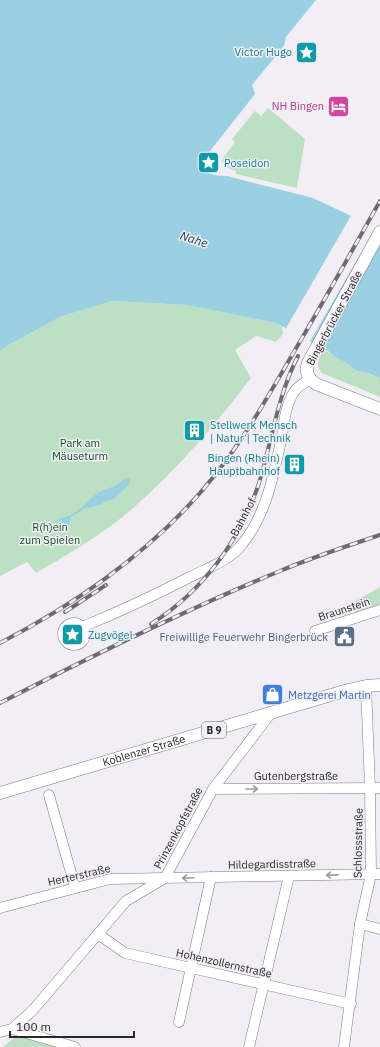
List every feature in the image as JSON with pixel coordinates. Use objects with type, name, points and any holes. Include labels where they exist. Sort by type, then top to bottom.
[{"type":"main road","name":"Bingerbrücker Straße","points":[[380,232],[307,367],[307,372],[310,379],[316,384],[380,409]]},
{"type":"main road","name":"Koblenzer Straße","points":[[0,793],[366,686],[380,685]]},
{"type":"street","name":"Bahnhof","points":[[82,626],[147,598],[216,564],[232,554],[242,545],[264,506],[273,476],[292,395],[300,386],[310,379]]},
{"type":"street","name":"Braunstein","points":[[315,631],[380,610]]},
{"type":"street","name":"Schlossstraße","points":[[344,1047],[351,1004],[360,924],[376,874],[375,788],[366,686]]},
{"type":"street","name":"Prinzenkopfstraße","points":[[12,1029],[33,1010],[126,901],[165,878],[213,789],[271,713]]},
{"type":"street","name":"Gutenbergstraße","points":[[213,789],[375,788]]},
{"type":"street","points":[[49,795],[75,887]]},
{"type":"street","name":"Hildegardisstraße","points":[[165,878],[376,874]]},
{"type":"street","points":[[249,1047],[289,876]]},
{"type":"street","points":[[179,1022],[211,877]]},
{"type":"street","name":"Herterstraße","points":[[0,908],[110,878],[165,878]]},
{"type":"street","points":[[360,924],[380,929]]},
{"type":"street","name":"Hohenzollernstraße","points":[[98,934],[125,953],[351,1004]]},
{"type":"street","points":[[0,1032],[12,1029],[75,1047]]},
{"type":"green space","points":[[268,108],[305,139],[297,188],[236,174],[236,171],[226,167],[222,161],[235,142],[232,139],[255,111],[261,116]]},
{"type":"green space","name":"Park am Mäuseturm","points":[[112,301],[187,305],[276,323],[282,327],[283,334],[276,342],[256,336],[235,350],[251,378],[224,413],[180,463],[132,509],[98,535],[36,573],[27,562],[0,576],[0,351],[60,317]]},
{"type":"green space","points":[[324,349],[357,371],[368,373],[380,378],[380,397],[322,373],[318,367],[318,364]]},
{"type":"green space","points":[[380,587],[380,604],[356,612],[352,603]]},
{"type":"green space","points":[[18,1035],[59,1047],[3,1047]]},
{"type":"water","name":"Nahe","points":[[0,0],[316,0],[286,37],[284,46],[252,85],[255,94],[206,156],[204,167],[208,173],[227,176],[313,198],[380,232],[380,378],[368,373],[357,371],[328,351],[276,323],[187,305],[112,301],[60,317],[0,351]]},
{"type":"water","points":[[130,477],[130,483],[114,499],[103,502],[103,504],[84,509],[71,517],[68,528],[53,527],[60,518],[71,515],[102,490],[112,487]]},
{"type":"pier","points":[[352,214],[376,227],[309,343],[285,330]]},
{"type":"railway","points":[[0,643],[30,627],[89,590],[143,549],[169,526],[193,501],[215,475],[257,414],[317,313],[380,201]]},
{"type":"railway","points":[[151,624],[189,595],[220,559],[234,539],[255,496],[281,399],[291,370],[298,356]]},
{"type":"railway","points":[[0,703],[209,601],[305,561],[380,535]]},
{"type":"railway","points":[[65,612],[106,585]]},
{"type":"place","name":"Victor Hugo","points":[[307,52]]},
{"type":"place","name":"NH Bingen","points":[[339,106]]},
{"type":"place","name":"Poseidon","points":[[208,163]]},
{"type":"place","name":"Stellwerk Mensch | Natur | Technik","points":[[194,431]]},
{"type":"place","name":"Bingen (Rhein) Hauptbahnhof","points":[[295,464]]},
{"type":"place","name":"Zugvögel","points":[[73,635]]},
{"type":"place","name":"Freiwillige Feuerwehr Bingerbrück","points":[[344,637]]},
{"type":"place","name":"Metzgerei Martin","points":[[272,695]]},
{"type":"park label","name":"R(h)ein zum Spielen","points":[[50,533]]}]
